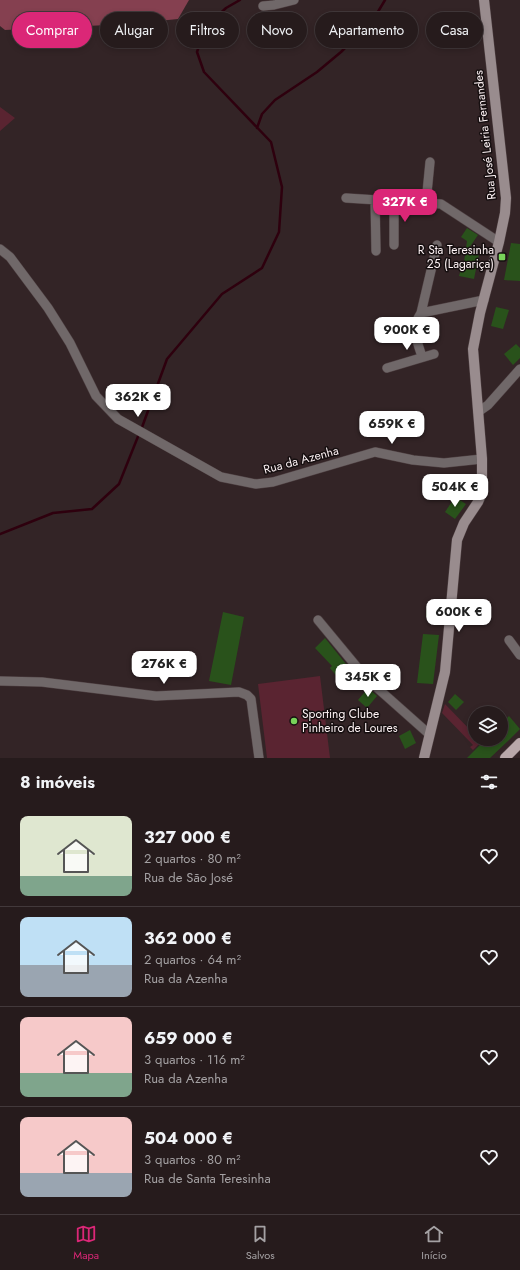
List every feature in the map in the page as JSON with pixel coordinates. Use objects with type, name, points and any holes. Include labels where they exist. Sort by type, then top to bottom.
[{"type":"main road","name":"Rua José Leiria Fernandes","points":[[429,734],[445,672],[457,540],[464,523],[478,502],[482,493],[482,459],[473,349],[480,313],[499,242],[506,198],[484,0]]},
{"type":"main road","points":[[424,758],[429,734]]},
{"type":"main road","points":[[505,758],[520,743]]},
{"type":"street","points":[[263,6],[294,0]]},
{"type":"street","points":[[426,203],[430,162]]},
{"type":"street","points":[[346,198],[441,204],[499,242]]},
{"type":"street","points":[[374,200],[376,251]]},
{"type":"street","points":[[394,201],[394,245]]},
{"type":"street","points":[[422,357],[414,328],[415,322],[421,313],[437,245]]},
{"type":"street","name":"Rua da Azenha","points":[[0,249],[10,257],[48,308],[70,343],[96,396],[118,419],[220,477],[256,484],[273,482],[375,452],[413,460],[444,463],[482,459]]},
{"type":"street","points":[[421,313],[484,300]]},
{"type":"street","points":[[387,368],[434,354]]},
{"type":"street","points":[[478,412],[488,405],[520,369]]},
{"type":"street","points":[[318,620],[366,678],[429,734]]},
{"type":"street","points":[[509,640],[520,655]]},
{"type":"street","points":[[0,681],[42,682],[156,696],[239,692],[247,695],[251,699],[259,758]]},
{"type":"shaded area","points":[[0,0],[189,0],[182,12],[176,12],[176,19],[168,20],[168,12],[100,12],[100,25],[92,26],[92,12],[12,12],[12,30],[5,30],[0,26]]},
{"type":"shaded area","points":[[0,107],[15,118],[0,131]]},
{"type":"shaded area","name":"Sporting Clube Pinheiro de Loures","points":[[320,676],[330,758],[267,758],[258,684]]},
{"type":"shaded area","points":[[445,704],[468,728],[468,740],[442,713]]},
{"type":"shaded area","points":[[472,746],[477,746],[473,750],[470,747]]},
{"type":"building","points":[[467,228],[478,235],[469,248],[480,249],[474,279],[459,276],[464,262],[467,241],[461,237]]},
{"type":"building","points":[[511,243],[520,244],[520,281],[504,280]]},
{"type":"building","points":[[496,307],[509,310],[503,329],[491,326]]},
{"type":"building","points":[[516,344],[520,348],[520,358],[513,365],[504,354]]},
{"type":"building","points":[[455,497],[466,504],[455,519],[445,512]]},
{"type":"building","points":[[427,606],[441,608],[440,619],[426,617]]},
{"type":"building","points":[[223,612],[244,617],[231,685],[209,681]]},
{"type":"building","points":[[423,634],[439,635],[433,684],[417,683]]},
{"type":"building","points":[[325,638],[350,669],[338,678],[330,668],[332,666],[315,648]]},
{"type":"building","points":[[368,688],[377,696],[367,708],[358,700]]},
{"type":"building","points":[[455,694],[464,702],[456,710],[448,702]]},
{"type":"building","points":[[509,716],[520,729],[508,741]]},
{"type":"building","points":[[410,730],[416,743],[405,749],[399,736]]},
{"type":"building","points":[[479,746],[503,746],[490,758],[467,758]]},
{"type":"waterway","points":[[141,430],[167,359],[222,294],[262,268],[279,232],[282,187],[271,142],[204,72],[197,52],[205,28],[226,8],[240,0]]},
{"type":"waterway","points":[[257,128],[262,114],[275,100],[317,72],[341,52],[373,20],[385,0]]},
{"type":"waterway","points":[[0,534],[53,513],[92,509],[119,484],[139,434]]},
{"type":"place","name":"R Sta Teresinha 25 (Lagariça)","points":[[502,257]]},
{"type":"place","name":"Sporting Clube Pinheiro de Loures","points":[[294,721]]}]
